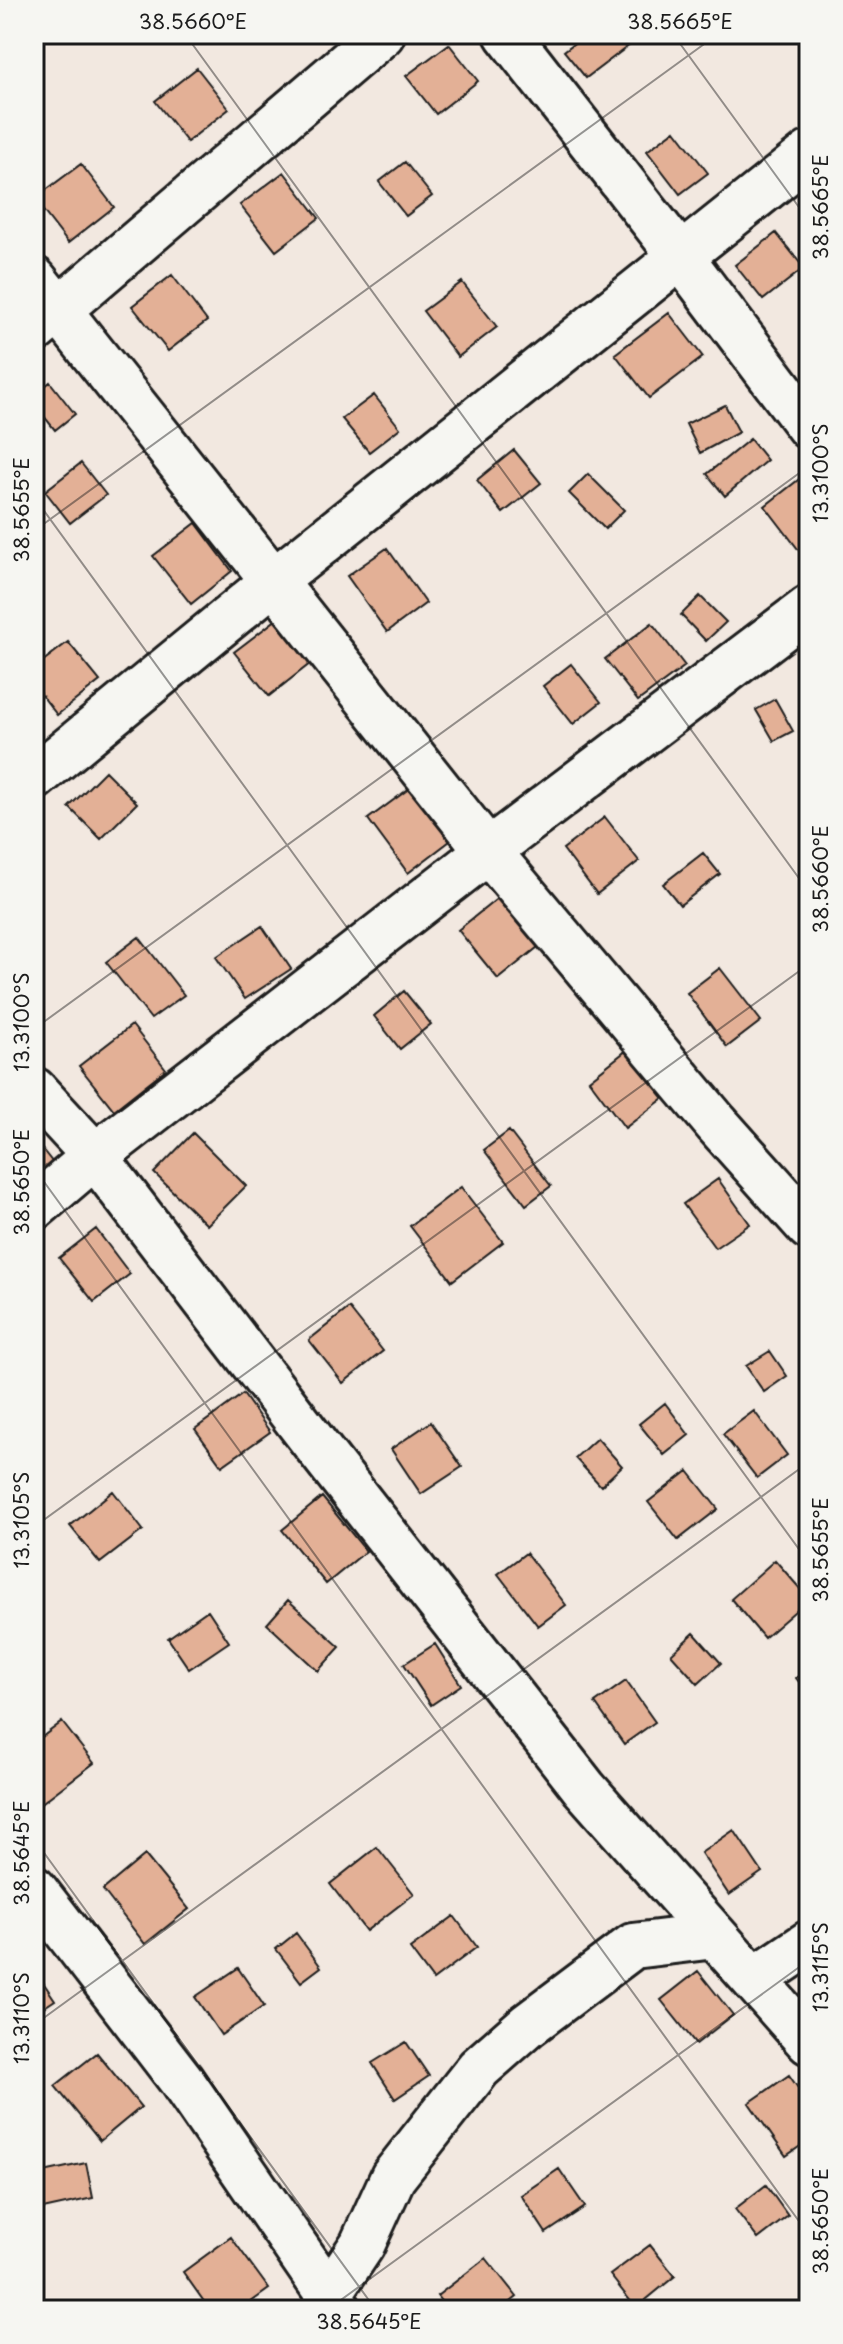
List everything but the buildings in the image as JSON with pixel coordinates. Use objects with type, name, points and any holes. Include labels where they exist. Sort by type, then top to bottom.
[{"type":"street","points":[[382,34],[42,307],[274,581],[488,851],[716,1123],[809,1227]]},
{"type":"street","points":[[507,34],[809,427]]},
{"type":"street","points":[[34,778],[274,581],[809,154]]},
{"type":"street","points":[[34,1208],[95,1156],[488,851],[809,608]]},
{"type":"street","points":[[34,1090],[95,1156],[308,1436],[584,1788],[809,2042]]},
{"type":"street","points":[[34,1889],[181,2080],[334,2303],[393,2177],[479,2068],[528,2025],[633,1946],[715,1936]]},
{"type":"street","points":[[754,1980],[809,1943]]}]
